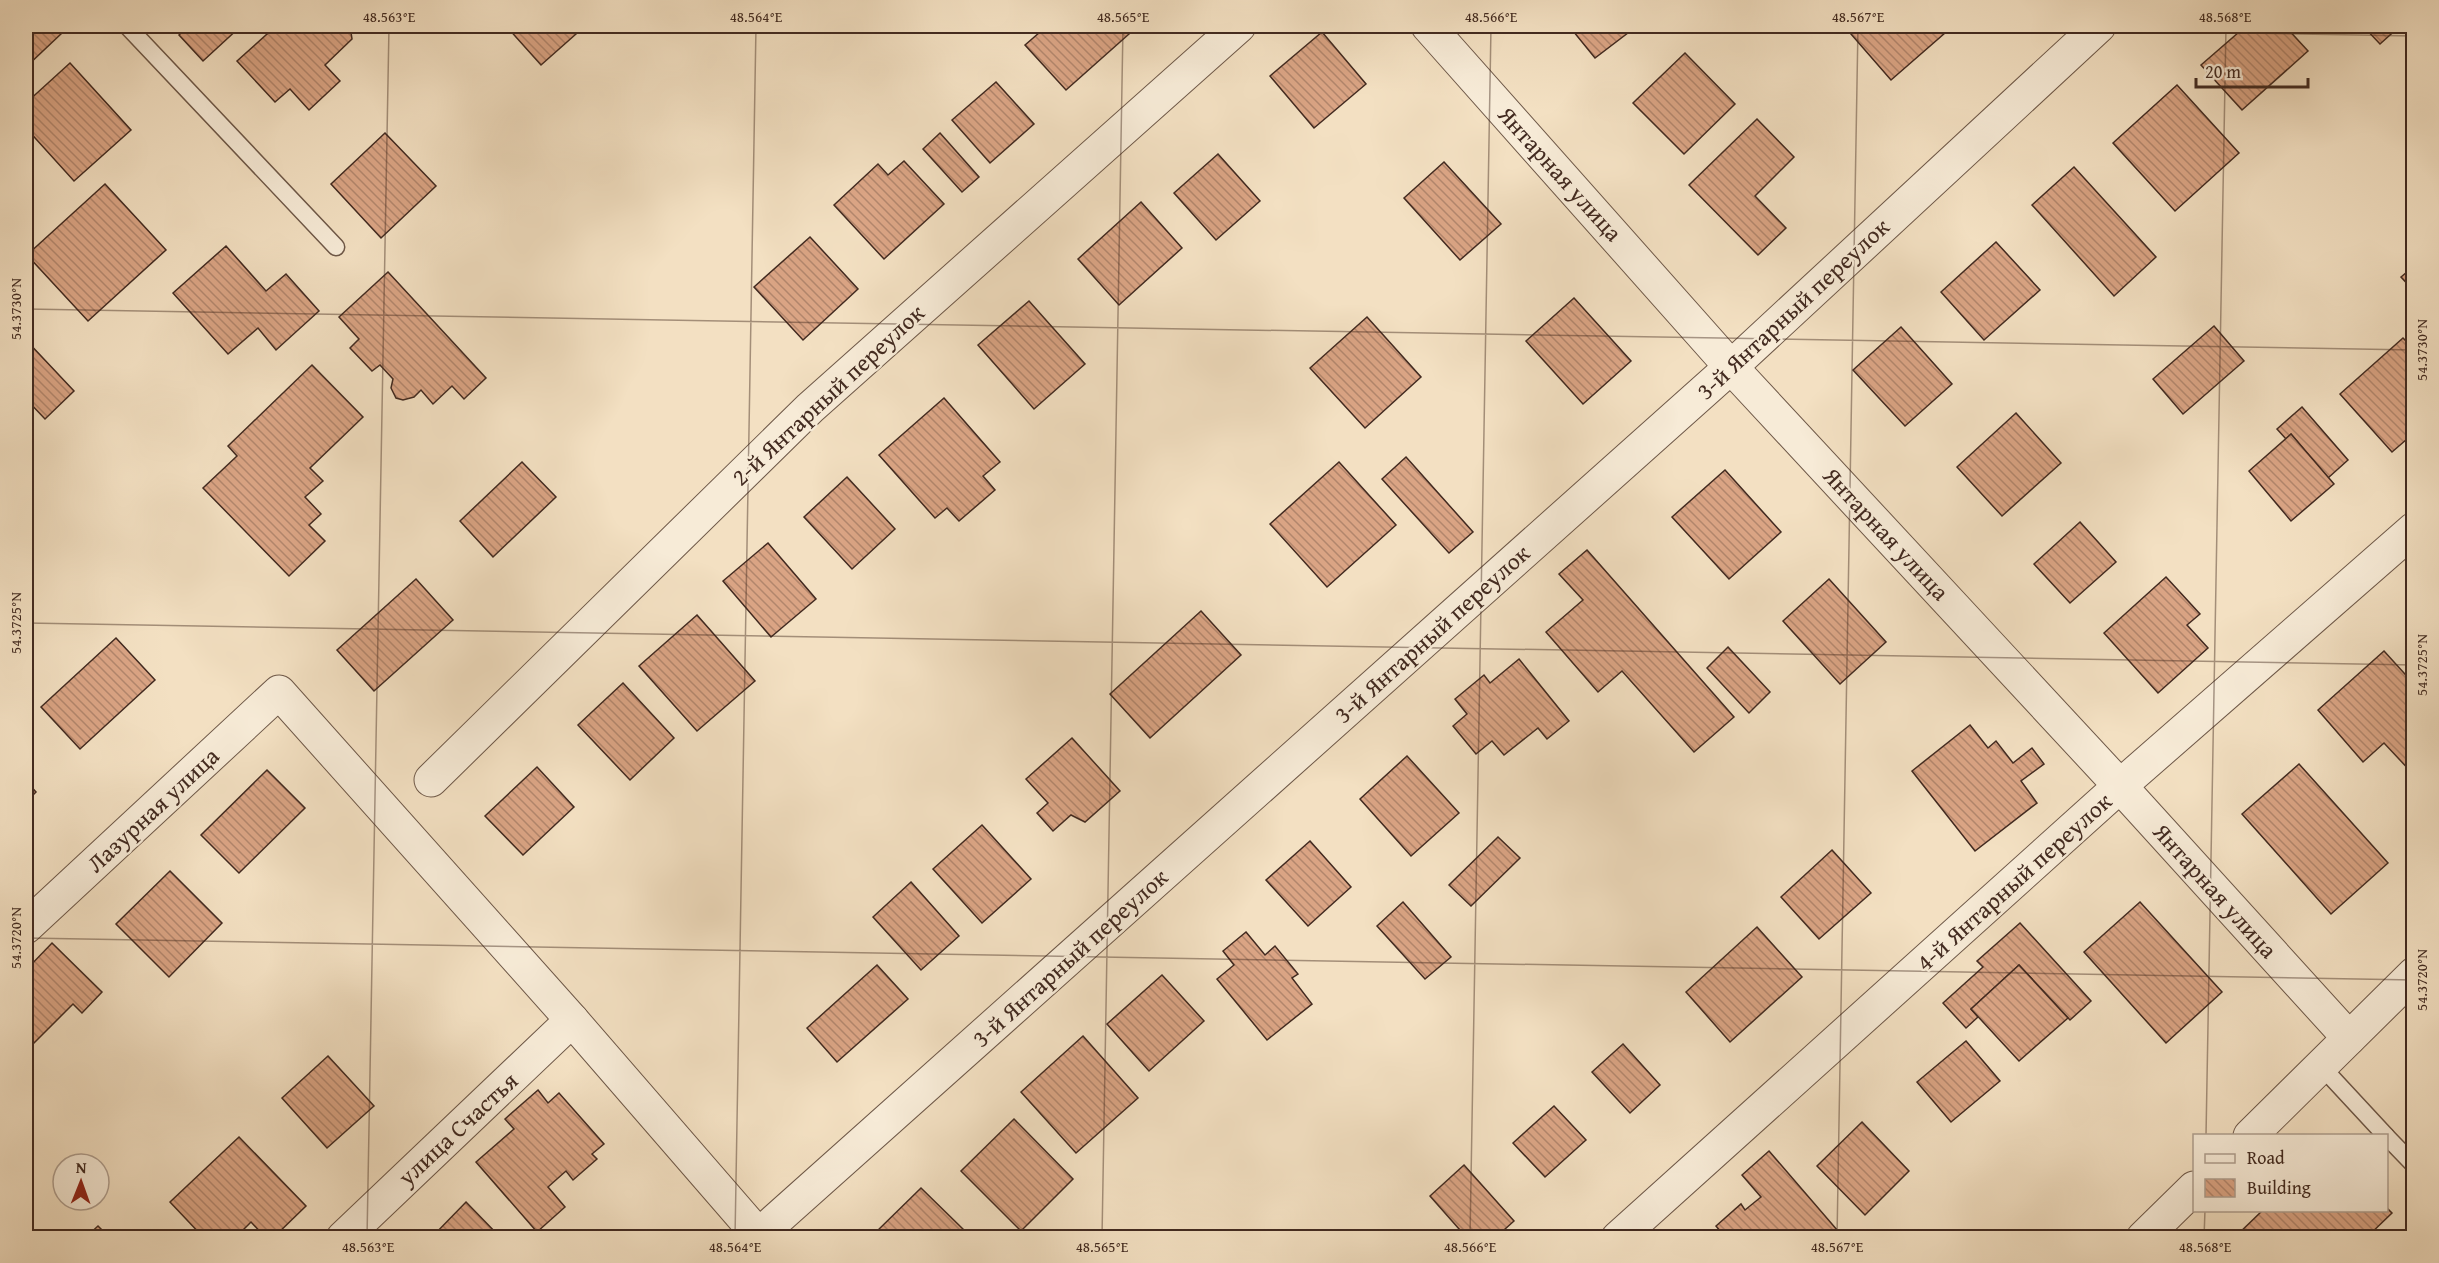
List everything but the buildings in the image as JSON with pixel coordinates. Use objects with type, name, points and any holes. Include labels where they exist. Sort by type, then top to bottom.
[{"type":"street","name":"2-й Янтарный переулок","points":[[431,780],[810,408],[1239,26]]},
{"type":"street","name":"Янтарная улица","points":[[1428,26],[1731,368],[2120,786],[2349,1038]]},
{"type":"street","name":"3-й Янтарный переулок","points":[[760,1236],[1731,368],[2099,26]]},
{"type":"street","name":"4-й Янтарный переулок","points":[[1618,1238],[2120,786],[2414,529]]},
{"type":"street","name":"Лазурная улица","points":[[26,927],[279,692],[572,1020]]},
{"type":"street","points":[[2252,1134],[2414,974]]},
{"type":"street","points":[[572,1020],[760,1236]]},
{"type":"street","name":"улица Счастья","points":[[343,1238],[572,1020]]},
{"type":"street","points":[[2143,1238],[2193,1189]]},
{"type":"lane","points":[[127,26],[336,247]]},
{"type":"lane","points":[[2322,1067],[2384,1134]]},
{"type":"lane","points":[[2388,1138],[2414,1165]]}]
